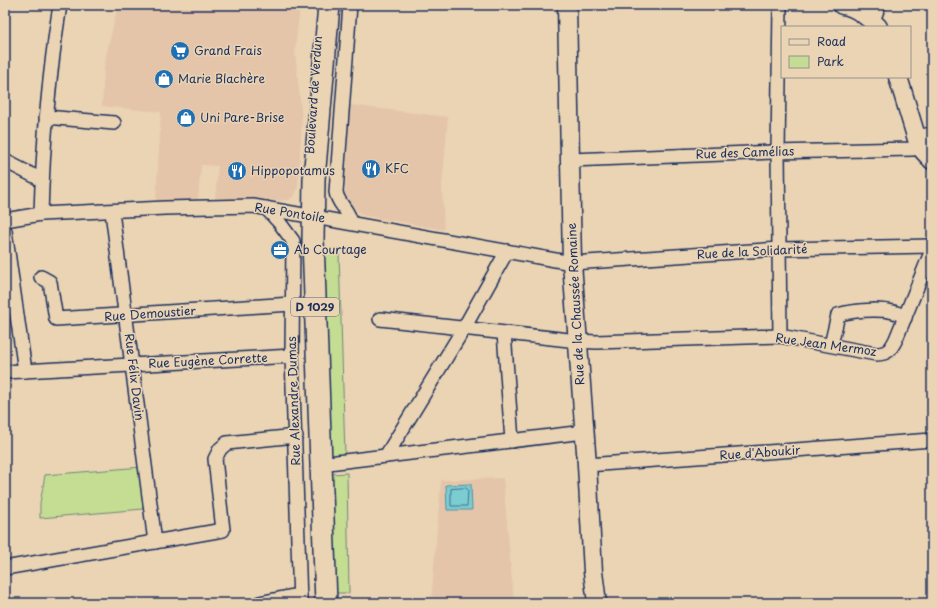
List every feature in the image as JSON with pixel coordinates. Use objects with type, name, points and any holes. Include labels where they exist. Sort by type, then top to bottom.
[{"type":"main road","points":[[323,8],[314,178],[310,216],[316,464],[326,603]]},
{"type":"main road","name":"Rue Alexandre Dumas","points":[[305,601],[316,464]]},
{"type":"street","points":[[42,214],[42,180],[46,117],[60,5]]},
{"type":"street","points":[[350,5],[336,192],[337,198],[350,214],[351,223]]},
{"type":"street","name":"Rue de la Chaussée Romaine","points":[[567,5],[572,263],[587,465],[593,572],[597,603]]},
{"type":"street","points":[[780,5],[778,152],[780,336]]},
{"type":"street","points":[[842,5],[850,6],[877,18]]},
{"type":"street","points":[[898,78],[922,139],[932,160]]},
{"type":"street","points":[[46,117],[114,123]]},
{"type":"street","name":"Rue des Camélias","points":[[570,160],[913,148],[922,139]]},
{"type":"street","points":[[5,161],[42,180]]},
{"type":"street","name":"Rue Pontoile","points":[[5,220],[42,214],[112,212],[165,208],[253,206],[572,263]]},
{"type":"street","name":"Rue Alexandre Dumas","points":[[266,208],[293,241],[292,356],[305,601]]},
{"type":"street","name":"Rue Félix Davin","points":[[112,212],[155,542]]},
{"type":"street","points":[[5,230],[25,371]]},
{"type":"street","name":"Rue de la Solidarité","points":[[572,263],[779,249],[932,247]]},
{"type":"street","name":"Rue Jean Mermoz","points":[[380,319],[596,342],[780,336],[876,354],[884,354],[890,350],[896,339],[932,247]]},
{"type":"street","points":[[386,456],[464,328],[507,251]]},
{"type":"street","name":"Rue Demoustier","points":[[41,278],[50,282],[56,319],[126,316],[292,304]]},
{"type":"street","points":[[831,345],[838,315],[849,311],[876,311],[896,312],[905,318]]},
{"type":"street","points":[[504,333],[512,441]]},
{"type":"street","name":"Rue Eugène Corrette","points":[[5,372],[292,356]]},
{"type":"street","points":[[316,464],[584,432]]},
{"type":"street","points":[[5,568],[223,530],[215,459],[220,448],[227,443],[296,436]]},
{"type":"street","name":"Rue d'Aboukir","points":[[587,465],[932,440]]},
{"type":"street","points":[[259,603],[293,596],[305,601]]},
{"type":"shaded area","points":[[118,5],[300,5],[295,51],[302,119],[298,187],[295,195],[289,200],[215,200],[218,166],[201,165],[198,200],[156,202],[161,112],[102,106],[104,67]]},
{"type":"shaded area","points":[[350,105],[448,117],[442,187],[444,230],[361,215],[345,197]]},
{"type":"shaded area","points":[[503,478],[514,603],[431,603],[441,480]]},
{"type":"green space","points":[[321,251],[339,253],[345,456],[331,458]]},
{"type":"green space","points":[[142,467],[143,509],[40,518],[40,503],[45,475]]},
{"type":"green space","points":[[347,473],[349,593],[333,593],[331,474]]},
{"type":"water","points":[[471,484],[472,510],[447,510],[446,485]]},
{"type":"place","name":"Grand Frais","points":[[180,51]]},
{"type":"place","name":"Marie Blachère","points":[[164,79]]},
{"type":"place","name":"Uni Pare-Brise","points":[[186,118]]},
{"type":"place","name":"KFC","points":[[371,169]]},
{"type":"place","name":"Hippopotamus","points":[[237,171]]},
{"type":"place","name":"Ab Courtage","points":[[280,250]]}]
